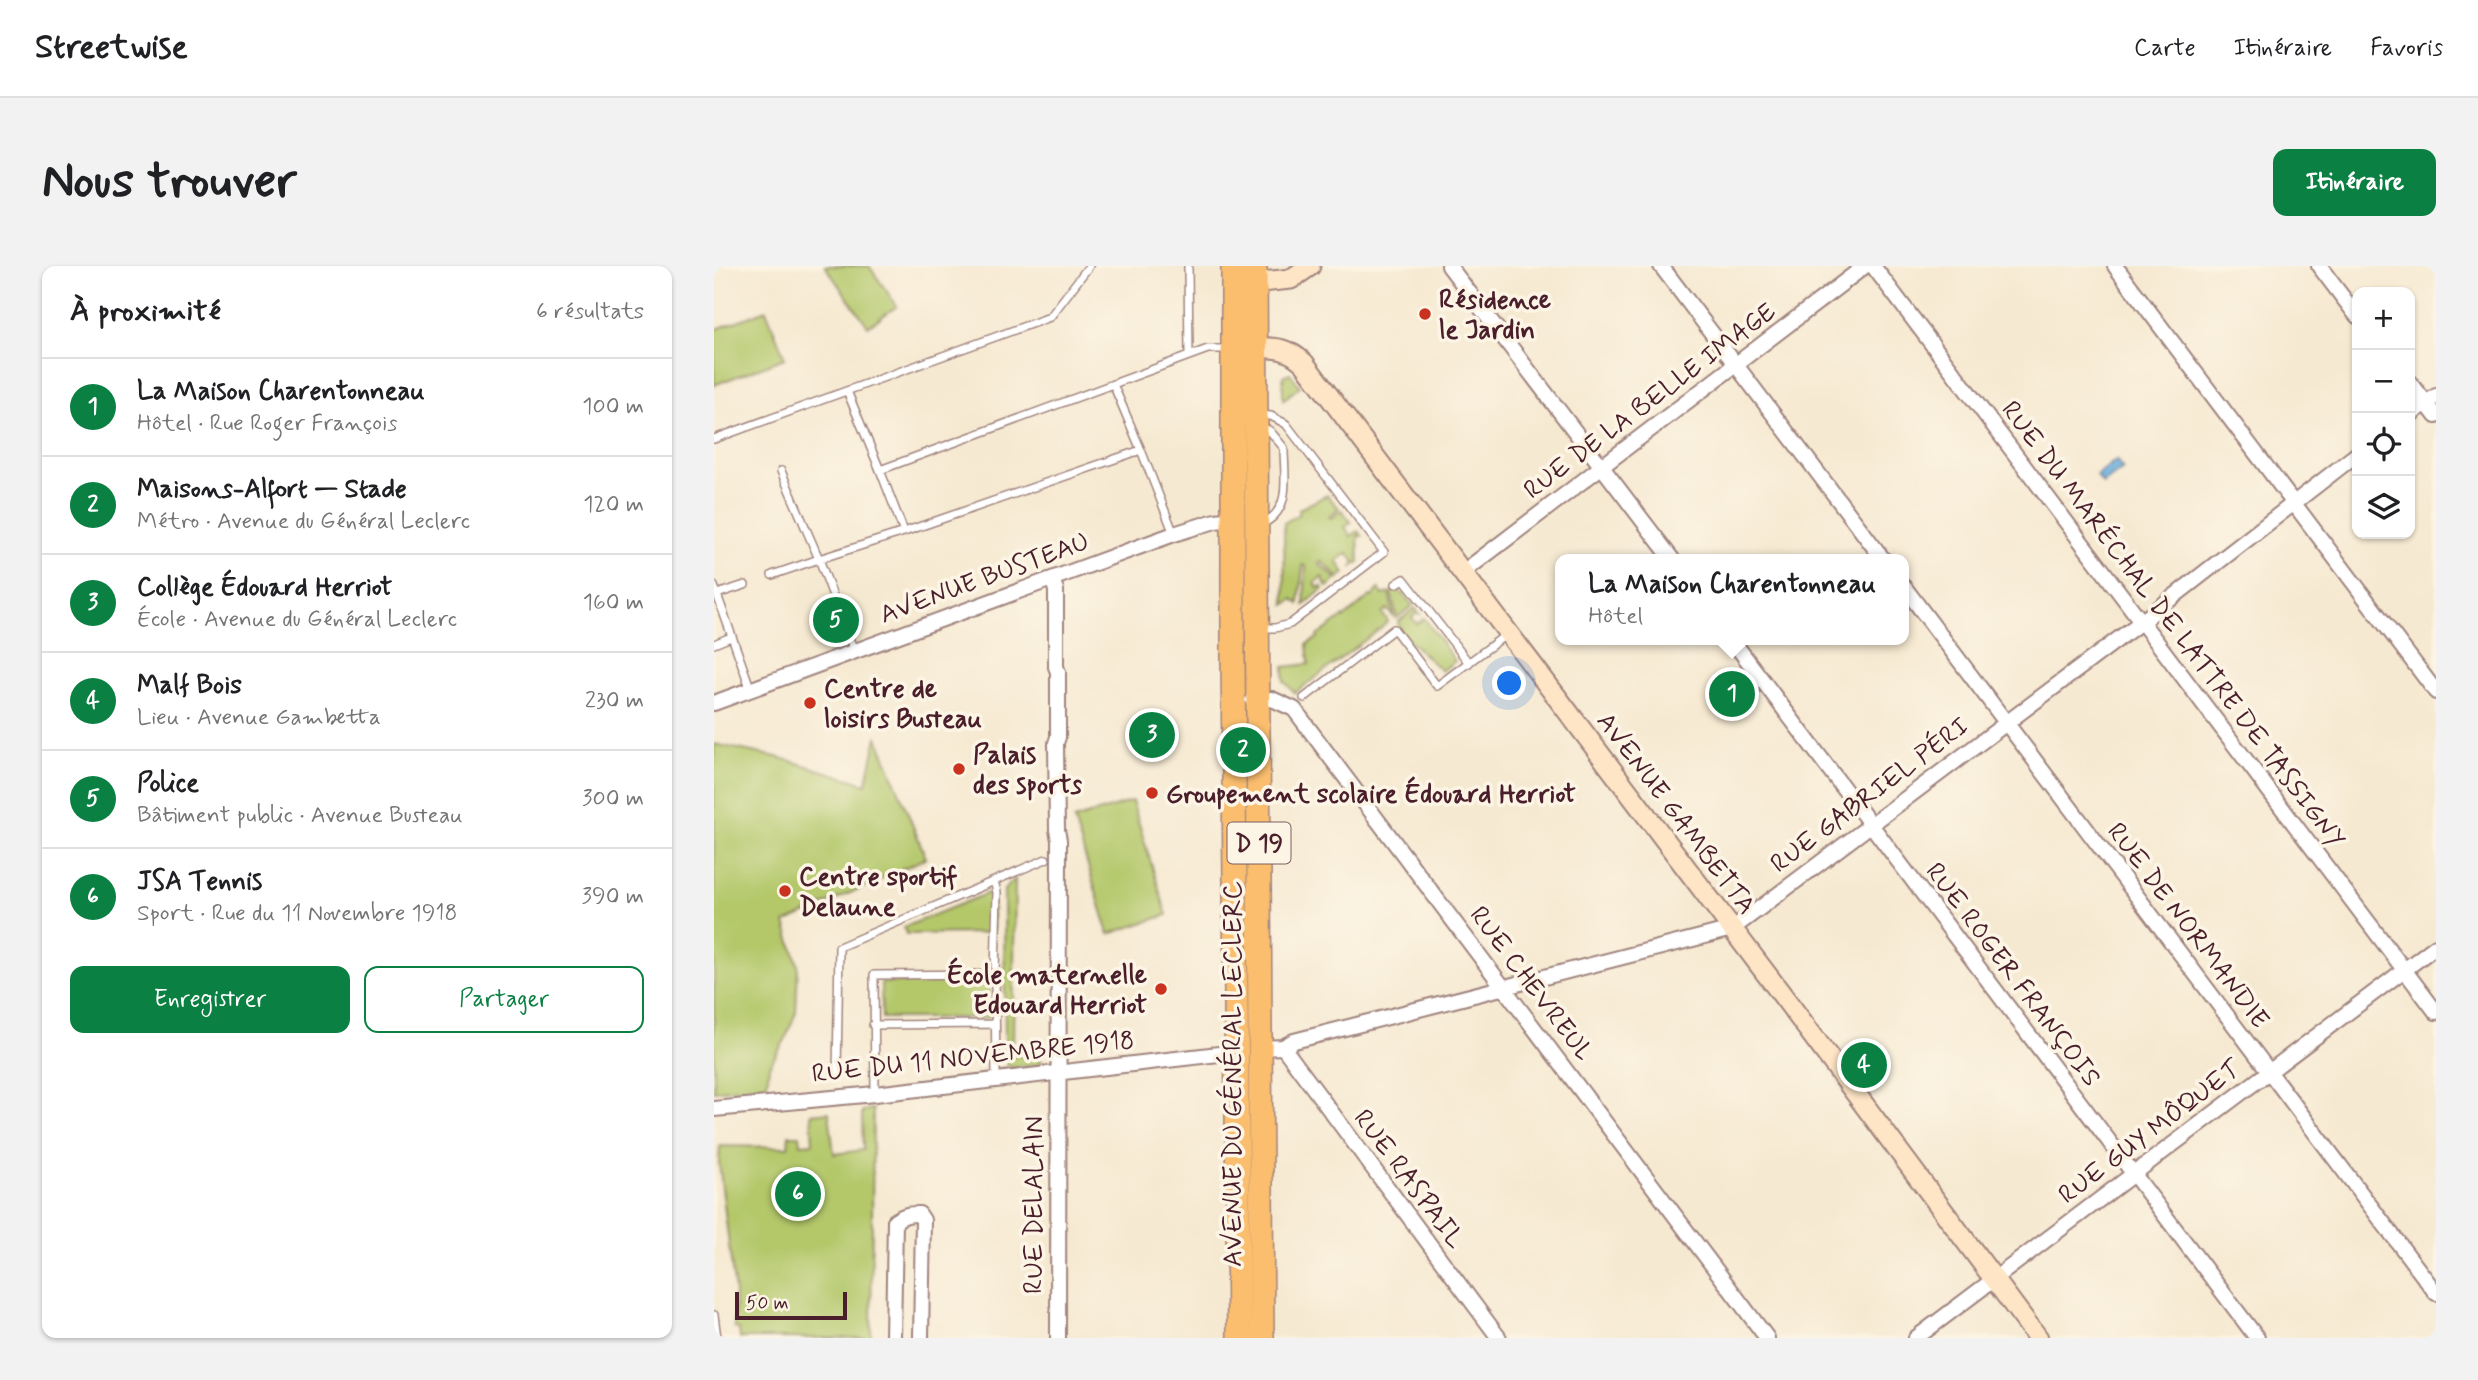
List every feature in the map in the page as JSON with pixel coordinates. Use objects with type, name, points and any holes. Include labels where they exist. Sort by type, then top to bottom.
[{"type":"main road","name":"AVENUE DU GÉNÉRAL LECLERC","points":[[1244,275],[1257,348],[1256,628],[1262,1338]]},
{"type":"main road","name":"AVENUE DU GÉNÉRAL LECLERC","points":[[1238,1338],[1233,350],[1244,275]]},
{"type":"main road","points":[[1234,519],[1256,526]]},
{"type":"main road","points":[[1236,1052],[1260,1048]]},
{"type":"street","points":[[1244,275],[1291,279],[1310,266]]},
{"type":"street","points":[[1449,266],[1668,554]]},
{"type":"street","points":[[1661,266],[1878,554]]},
{"type":"street","name":"RUE DE LA BELLE IMAGE","points":[[1462,573],[1865,266]]},
{"type":"street","name":"RUE DU MARÉCHAL DE LATTRE DE TASSIGNY","points":[[1873,266],[2436,1012]]},
{"type":"street","points":[[2115,266],[2436,692]]},
{"type":"street","points":[[2319,266],[2352,309]]},
{"type":"street","points":[[1233,350],[1257,348]]},
{"type":"street","name":"AVENUE GAMBETTA","points":[[1257,348],[1279,348],[1297,356],[1304,363],[2038,1338]]},
{"type":"street","points":[[2415,386],[2431,400],[2436,416]]},
{"type":"street","points":[[2413,413],[2431,400]]},
{"type":"street","name":"RUE GABRIEL PÉRI","points":[[1260,1048],[1283,1047],[1294,1041],[1732,929],[2141,622],[2352,458]]},
{"type":"street","name":"AVENUE BUSTEAU","points":[[714,703],[1174,534],[1215,521],[1234,519]]},
{"type":"street","name":"RUE DELALAIN","points":[[1052,579],[1056,590],[1058,672],[1058,1338]]},
{"type":"street","name":"RUE DE NORMANDIE","points":[[1909,595],[2436,1293]]},
{"type":"street","name":"RUE ROGER FRANÇOIS","points":[[1736,645],[2257,1338]]},
{"type":"street","points":[[1235,705],[1258,698]]},
{"type":"street","name":"RUE CHEVREUL","points":[[1258,698],[1279,700],[1294,709],[1767,1338]]},
{"type":"street","name":"RUE GUY MÔQUET","points":[[1916,1338],[2436,946]]},
{"type":"street","name":"RUE RASPAIL","points":[[1283,1047],[1499,1338]]},
{"type":"street","name":"RUE DU 11 NOVEMBRE 1918","points":[[714,1109],[875,1094],[1236,1052]]},
{"type":"street","points":[[893,1338],[895,1222],[900,1217],[919,1214],[923,1220],[921,1338]]},
{"type":"lane","points":[[714,439],[1049,317],[1089,266]]},
{"type":"lane","points":[[1188,266],[1189,356]]},
{"type":"lane","points":[[880,470],[1208,349],[1233,350]]},
{"type":"lane","points":[[1113,384],[1174,534]]},
{"type":"lane","points":[[847,391],[904,532]]},
{"type":"lane","points":[[1256,628],[1275,628],[1290,624],[1384,552],[1286,424],[1271,416],[1257,419]]},
{"type":"lane","points":[[772,575],[1142,450]]},
{"type":"lane","points":[[781,471],[819,559],[854,651]]},
{"type":"lane","points":[[1396,584],[1404,579],[1469,663]]},
{"type":"lane","points":[[745,584],[715,590],[751,690]]},
{"type":"lane","points":[[1304,698],[1394,629],[1437,686],[1508,634]]},
{"type":"lane","points":[[714,644],[731,637]]},
{"type":"lane","points":[[837,1076],[839,947],[1046,859]]},
{"type":"lane","points":[[994,881],[997,892],[996,1080]]},
{"type":"lane","points":[[875,1094],[874,975],[995,974]]},
{"type":"lane","points":[[873,1024],[995,1024]]},
{"type":"lane","points":[[714,1315],[718,1338]]},
{"type":"green space","points":[[825,266],[869,266],[897,306],[868,326]]},
{"type":"green space","points":[[766,310],[785,358],[714,385],[714,330]]},
{"type":"green space","points":[[1290,373],[1300,386],[1283,400],[1283,376]]},
{"type":"green space","points":[[1327,495],[1339,508],[1329,517],[1342,510],[1351,522],[1345,527],[1351,536],[1358,531],[1362,536],[1358,536],[1359,562],[1353,566],[1355,562],[1348,553],[1337,561],[1345,573],[1339,578],[1321,561],[1319,564],[1337,579],[1327,587],[1322,577],[1315,583],[1318,588],[1321,586],[1323,589],[1304,605],[1306,566],[1303,565],[1299,604],[1293,599],[1285,605],[1284,523],[1299,514],[1299,509]]},
{"type":"green space","points":[[1396,587],[1413,605],[1397,618],[1391,592]]},
{"type":"green space","points":[[1379,589],[1383,595],[1389,593],[1394,617],[1387,609],[1382,613],[1388,621],[1381,628],[1295,693],[1284,681],[1284,667],[1309,664],[1307,644],[1372,597]]},
{"type":"green space","points":[[1415,608],[1420,614],[1416,613],[1412,618],[1417,624],[1424,618],[1455,661],[1442,671],[1401,633],[1398,622]]},
{"type":"green space","points":[[1249,719],[1252,1005],[1244,1005],[1243,724]]},
{"type":"green space","name":"Centre sportif Delaune","points":[[877,737],[926,858],[785,923],[798,965],[796,1012],[785,1040],[769,1066],[767,1085],[714,1091],[714,744],[781,758],[866,784]]},
{"type":"green space","points":[[1132,801],[1167,915],[1109,934],[1074,820]]},
{"type":"green space","points":[[1015,879],[1013,1050],[1005,1050],[1004,890]]},
{"type":"green space","points":[[988,893],[993,899],[993,930],[990,933],[906,934],[904,927]]},
{"type":"green space","points":[[982,981],[990,989],[988,1018],[882,1018],[881,983]]},
{"type":"green space","points":[[1036,1055],[1042,1062],[1039,1065],[1011,1068],[1006,1063],[1006,1056]]},
{"type":"green space","points":[[873,1109],[871,1338],[740,1338],[739,1329],[734,1328],[735,1294],[719,1163],[720,1146],[788,1147],[789,1135],[800,1135],[801,1144],[813,1143],[811,1114],[829,1112],[834,1154],[863,1150],[862,1111]]},
{"type":"water","points":[[2116,460],[2123,469],[2103,484],[2096,476]]},
{"type":"place","name":"Résidence le Jardin","points":[[1425,314]]},
{"type":"place","name":"Police","points":[[836,620]]},
{"type":"place","name":"La Maison Charentonneau","points":[[1732,694]]},
{"type":"place","name":"Centre de loisirs Busteau","points":[[810,703]]},
{"type":"place","name":"Collège Édouard Herriot","points":[[1152,735]]},
{"type":"place","name":"Maisons-Alfort — Stade","points":[[1243,750]]},
{"type":"place","name":"Palais des sports","points":[[959,769]]},
{"type":"place","name":"Groupement scolaire Édouard Herriot","points":[[1152,793]]},
{"type":"place","name":"Centre sportif Delaune","points":[[785,891]]},
{"type":"place","name":"École maternelle Edouard Herriot","points":[[1161,989]]},
{"type":"place","name":"Malf Bois","points":[[1864,1065]]},
{"type":"place","name":"JSA Tennis","points":[[798,1194]]}]
